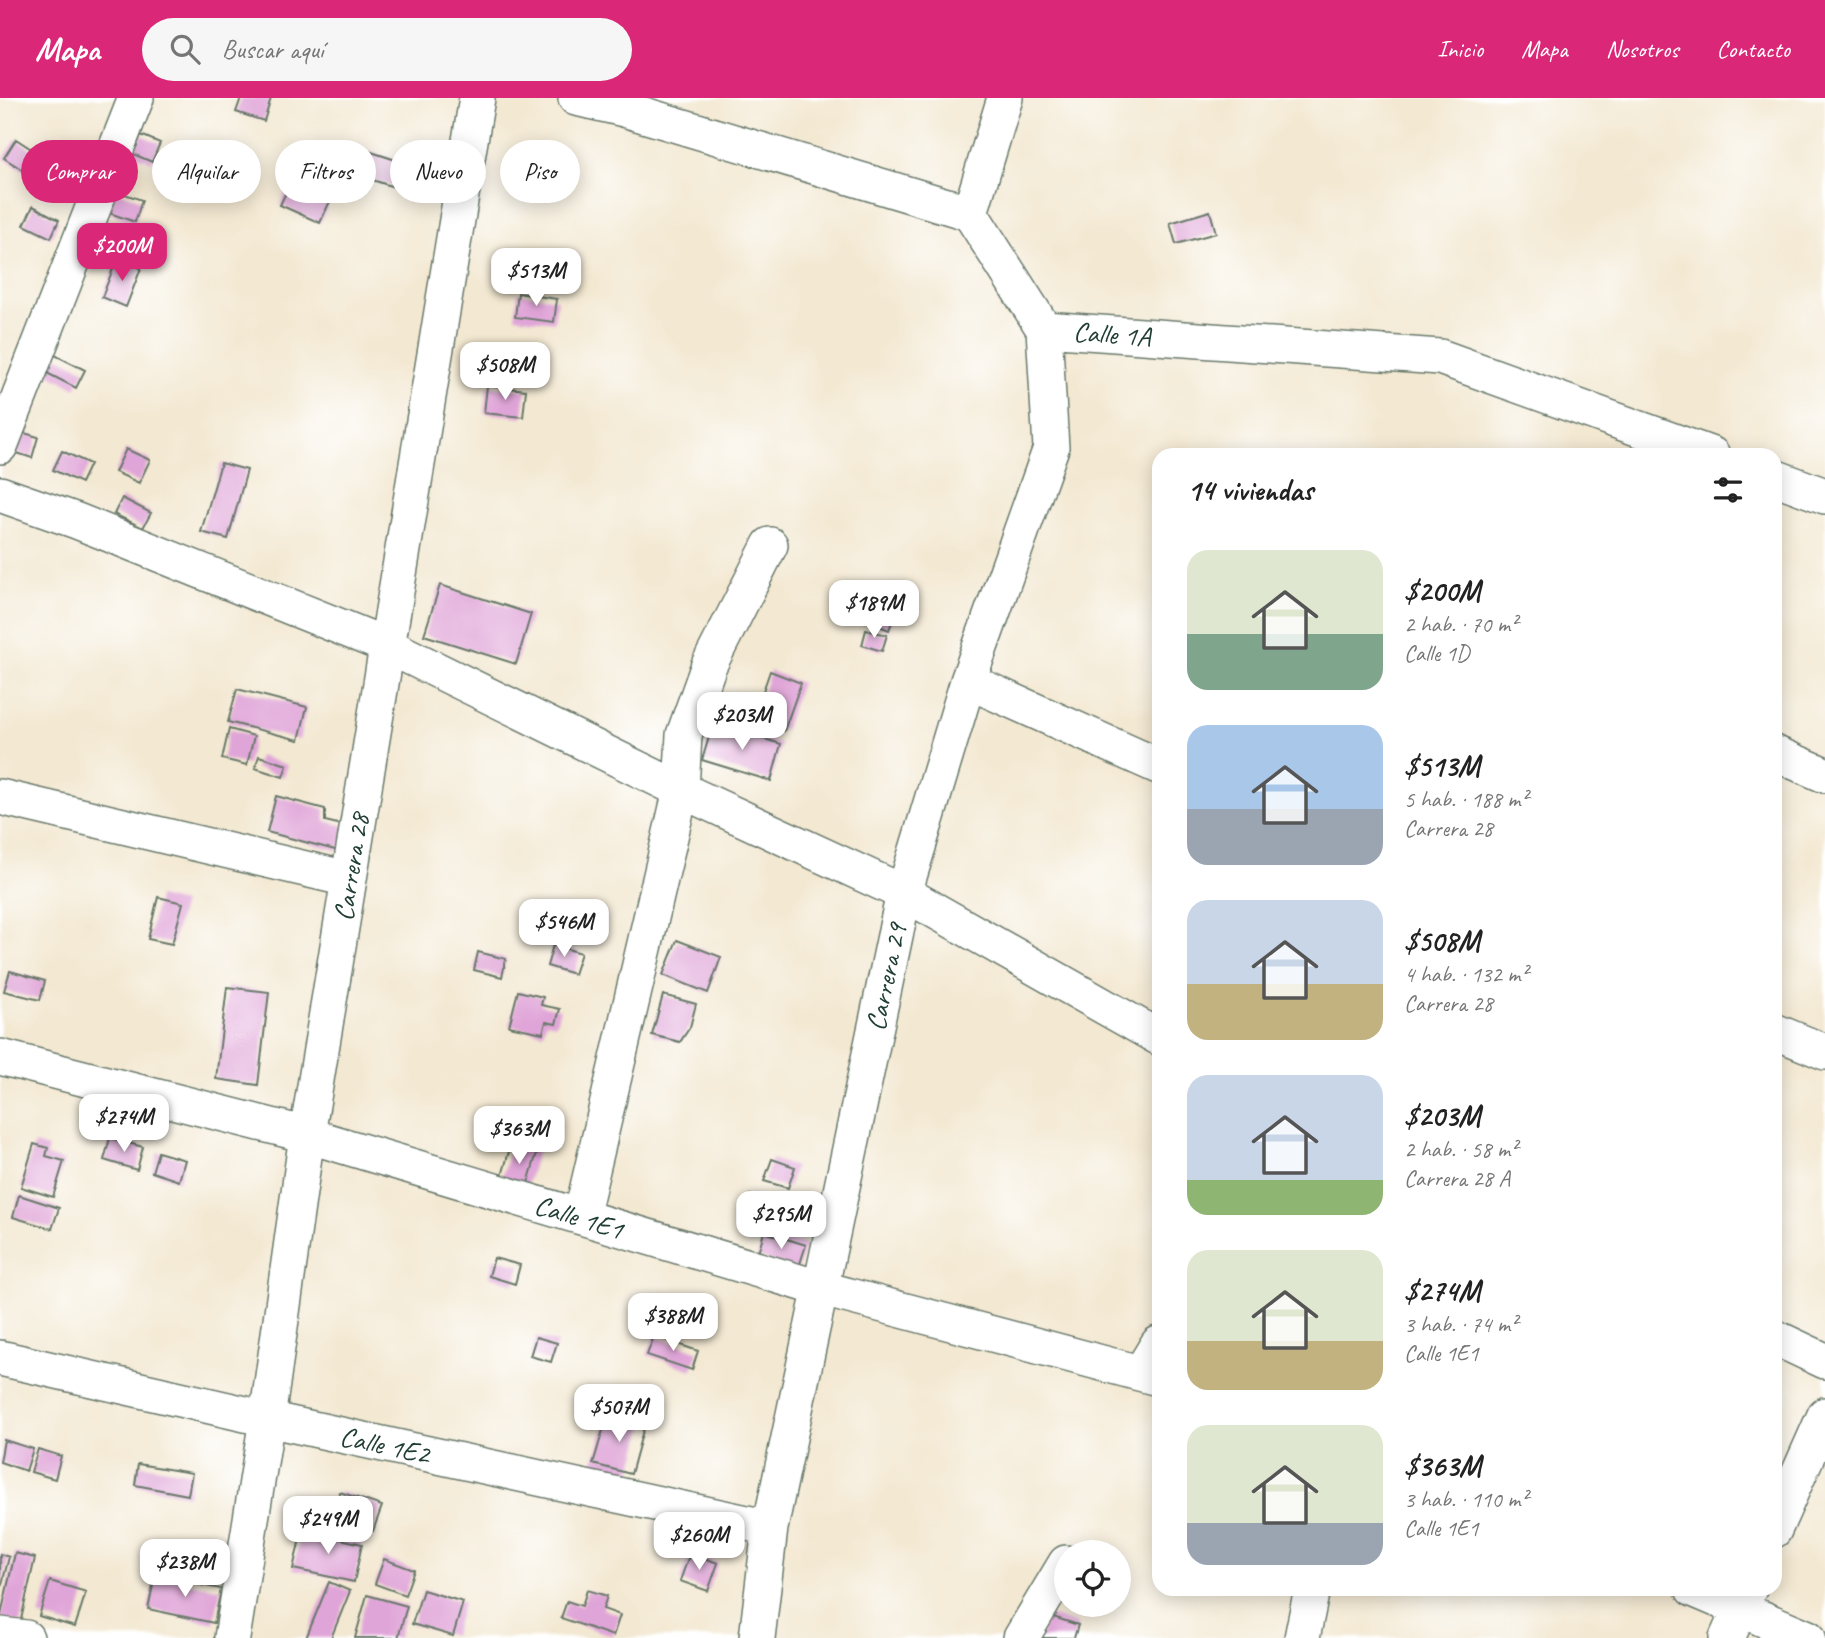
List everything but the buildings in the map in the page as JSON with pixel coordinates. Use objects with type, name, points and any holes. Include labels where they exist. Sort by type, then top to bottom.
[{"type":"street","points":[[0,446],[136,98]]},
{"type":"street","name":"Carrera 28","points":[[232,1638],[267,1419],[307,1135],[477,98]]},
{"type":"street","points":[[576,98],[626,104],[970,213],[1005,98]]},
{"type":"street","name":"Calle 1A","points":[[970,213],[1044,329],[1440,357],[1687,448]]},
{"type":"street","name":"Carrera 29","points":[[757,1638],[770,1528],[904,893],[968,681],[1051,448],[1044,329]]},
{"type":"street","points":[[1782,479],[1821,491]]},
{"type":"street","points":[[0,495],[77,521],[388,646],[681,790],[904,893],[1152,1034]]},
{"type":"street","points":[[581,1217],[681,790],[684,735],[709,665],[771,545]]},
{"type":"street","points":[[968,681],[1152,763]]},
{"type":"street","points":[[1782,756],[1825,775]]},
{"type":"street","points":[[0,797],[348,879]]},
{"type":"street","points":[[1782,1034],[1825,1052]]},
{"type":"street","name":"Calle 1E1","points":[[0,1057],[307,1135],[819,1288],[1152,1365]]},
{"type":"street","points":[[1782,1341],[1825,1361]]},
{"type":"street","name":"Calle 1E2","points":[[0,1358],[770,1528]]},
{"type":"street","points":[[1782,1512],[1825,1415]]},
{"type":"street","points":[[1021,1638],[1054,1583]]},
{"type":"street","points":[[1302,1638],[1311,1596]]},
{"type":"street","points":[[1707,1596],[1739,1612],[1808,1638]]},
{"type":"street","points":[[0,1635],[26,1638]]}]
